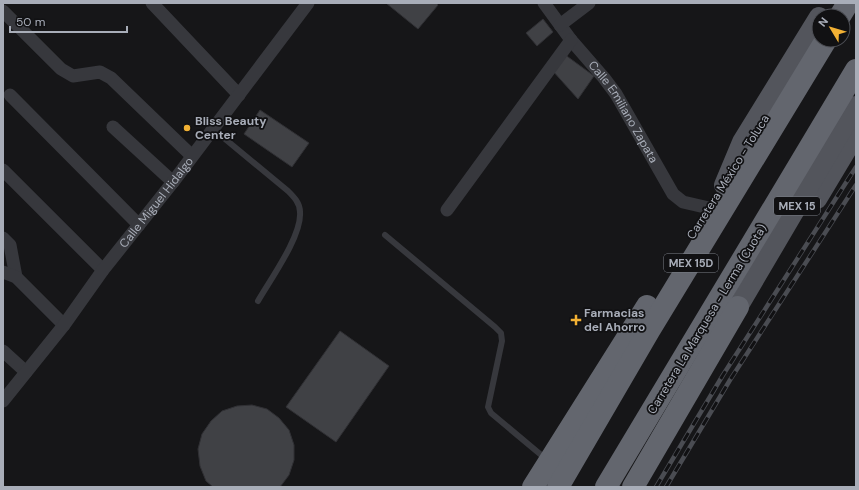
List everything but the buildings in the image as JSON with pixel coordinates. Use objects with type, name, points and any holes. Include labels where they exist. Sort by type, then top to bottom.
[{"type":"highway","name":"MEX 15D","points":[[558,487],[649,331],[821,48]]},
{"type":"highway","name":"Carretera La Marquesa - Lerma (Cuota)","points":[[606,487],[856,70]]},
{"type":"highway","name":"Carretera México - Toluca","points":[[533,487],[724,185]]},
{"type":"highway","name":"MEX 15","points":[[633,487],[738,307]]},
{"type":"main road","points":[[724,185],[742,142],[811,30]]},
{"type":"main road","name":"Carretera México - Toluca","points":[[724,185],[811,42]]},
{"type":"main road","name":"MEX 15","points":[[738,307],[856,106]]},
{"type":"main road","points":[[738,307],[814,204],[856,134]]},
{"type":"street","points":[[152,3],[239,95]]},
{"type":"street","name":"Calle Miguel Hidalgo","points":[[3,401],[64,325],[103,270],[174,182],[308,3]]},
{"type":"street","name":"Calle Emiliano Zapata","points":[[544,3],[570,40],[604,78],[616,94],[673,194],[683,202],[709,208]]},
{"type":"street","points":[[560,26],[589,3]]},
{"type":"street","points":[[3,11],[61,69],[73,76],[100,72],[110,78],[192,156]]},
{"type":"street","points":[[447,210],[570,40]]},
{"type":"street","points":[[10,95],[139,225]]},
{"type":"street","points":[[113,127],[174,182]]},
{"type":"street","points":[[3,170],[103,270]]},
{"type":"street","points":[[3,238],[10,245],[16,277]]},
{"type":"street","points":[[3,272],[16,277],[64,325]]},
{"type":"street","points":[[3,351],[26,372]]},
{"type":"lane","points":[[213,129],[296,198],[300,211],[300,222],[286,256],[258,301]]},
{"type":"lane","points":[[385,235],[501,333],[502,341],[488,407],[491,413],[549,461]]},
{"type":"railway","points":[[656,487],[723,375],[856,167]]},
{"type":"railway","points":[[666,487],[730,380],[856,185]]},
{"type":"place","name":"Bliss Beauty Center","points":[[187,128]]},
{"type":"place","name":"Farmacias del Ahorro","points":[[576,320]]}]
